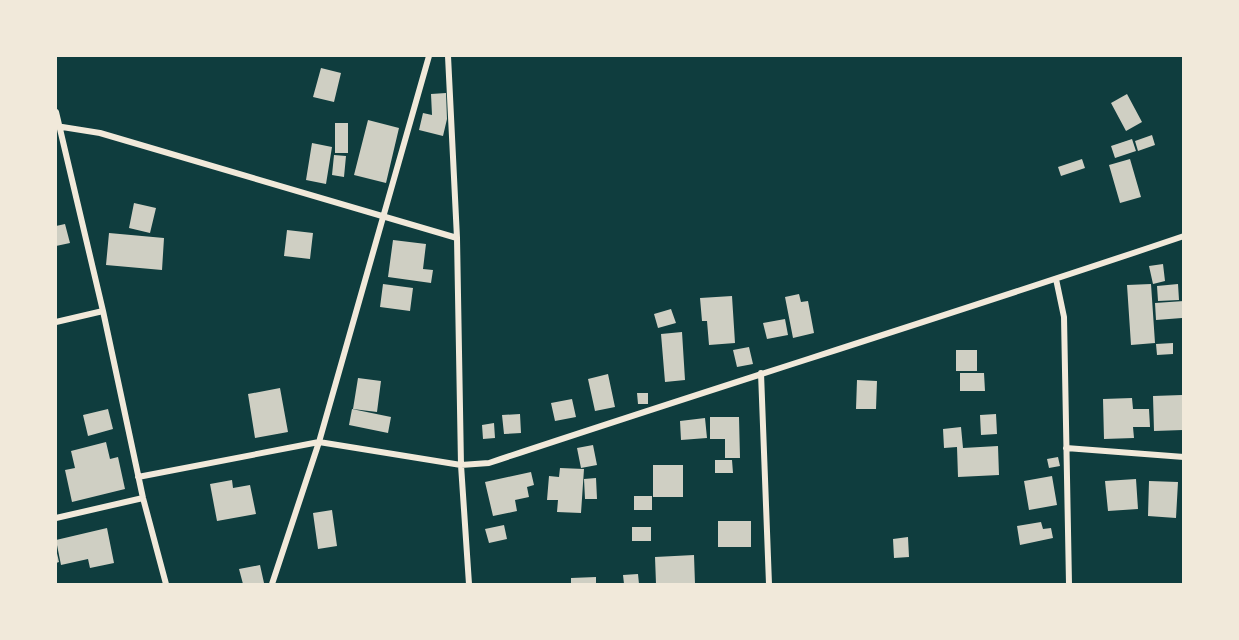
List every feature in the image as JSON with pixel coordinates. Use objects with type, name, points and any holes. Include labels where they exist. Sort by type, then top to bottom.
[{"type":"street","points":[[272,585],[319,442],[429,56]]},
{"type":"street","points":[[448,56],[457,238],[461,465],[469,585]]},
{"type":"street","points":[[56,112],[57,126],[103,311],[138,477],[166,585]]},
{"type":"street","points":[[57,126],[100,133],[457,238]]},
{"type":"street","points":[[138,477],[319,442],[461,465],[489,463],[1184,236]]},
{"type":"street","points":[[1056,279],[1064,317],[1069,585]]},
{"type":"street","points":[[56,322],[103,311]]},
{"type":"street","points":[[761,373],[769,585]]},
{"type":"street","points":[[1066,448],[1184,457]]},
{"type":"street","points":[[56,518],[143,498]]},
{"type":"building","points":[[321,68],[341,73],[334,102],[313,97]]},
{"type":"building","points":[[446,93],[447,119],[443,136],[419,130],[423,113],[432,115],[431,94]]},
{"type":"building","points":[[1127,94],[1142,122],[1126,131],[1111,103]]},
{"type":"building","points":[[368,120],[399,128],[386,183],[354,175]]},
{"type":"building","points":[[335,123],[348,123],[348,153],[335,153]]},
{"type":"building","points":[[1152,135],[1155,145],[1138,151],[1135,141]]},
{"type":"building","points":[[1132,139],[1136,151],[1115,158],[1111,146]]},
{"type":"building","points":[[312,143],[332,147],[326,184],[306,180]]},
{"type":"building","points":[[334,155],[346,156],[344,177],[332,175]]},
{"type":"building","points":[[1082,159],[1085,168],[1061,176],[1058,167]]},
{"type":"building","points":[[1130,159],[1141,197],[1120,203],[1109,165]]},
{"type":"building","points":[[134,203],[156,208],[150,233],[129,228]]},
{"type":"building","points":[[65,224],[70,243],[56,246],[56,226]]},
{"type":"building","points":[[287,230],[313,233],[310,259],[284,256]]},
{"type":"building","points":[[109,233],[164,238],[162,270],[106,265]]},
{"type":"building","points":[[393,240],[426,244],[423,269],[433,270],[431,283],[388,277]]},
{"type":"building","points":[[1163,264],[1165,281],[1153,284],[1149,266]]},
{"type":"building","points":[[383,284],[413,288],[410,311],[380,307]]},
{"type":"building","points":[[1151,284],[1155,343],[1131,345],[1127,285]]},
{"type":"building","points":[[1178,284],[1179,300],[1158,301],[1157,286]]},
{"type":"building","points":[[799,294],[801,302],[808,301],[814,333],[793,338],[785,297]]},
{"type":"building","points":[[732,296],[735,343],[709,345],[707,321],[702,321],[700,298]]},
{"type":"building","points":[[1184,301],[1182,318],[1156,320],[1155,303]]},
{"type":"building","points":[[671,309],[676,323],[658,328],[654,314]]},
{"type":"building","points":[[785,319],[788,335],[767,339],[763,323]]},
{"type":"building","points":[[682,332],[685,380],[665,382],[661,334]]},
{"type":"building","points":[[1173,343],[1173,354],[1157,355],[1156,344]]},
{"type":"building","points":[[749,347],[753,364],[737,367],[733,350]]},
{"type":"building","points":[[956,350],[977,350],[977,371],[956,371]]},
{"type":"building","points":[[960,373],[984,373],[985,391],[960,391]]},
{"type":"building","points":[[608,374],[615,407],[595,411],[588,379]]},
{"type":"building","points":[[358,378],[381,381],[377,412],[353,409]]},
{"type":"building","points":[[857,380],[877,381],[876,409],[856,409]]},
{"type":"building","points":[[280,388],[288,432],[255,438],[248,394]]},
{"type":"building","points":[[637,393],[648,393],[648,404],[638,404]]},
{"type":"building","points":[[1182,395],[1183,430],[1154,431],[1153,396]]},
{"type":"building","points":[[1132,398],[1133,409],[1149,409],[1150,427],[1133,427],[1134,438],[1104,439],[1103,399]]},
{"type":"building","points":[[572,399],[576,417],[555,421],[551,403]]},
{"type":"building","points":[[108,409],[113,429],[88,436],[83,415]]},
{"type":"building","points":[[352,409],[391,417],[388,433],[349,425]]},
{"type":"building","points":[[520,414],[521,433],[504,434],[502,415]]},
{"type":"building","points":[[996,414],[997,434],[981,435],[980,415]]},
{"type":"building","points":[[710,417],[739,417],[740,458],[725,458],[725,439],[710,439]]},
{"type":"building","points":[[705,418],[707,438],[681,440],[680,421]]},
{"type":"building","points":[[494,423],[495,438],[483,439],[482,425]]},
{"type":"building","points":[[961,427],[963,448],[998,446],[999,475],[958,477],[957,447],[944,448],[943,429]]},
{"type":"building","points":[[106,442],[110,459],[118,457],[125,489],[72,502],[65,470],[75,468],[71,451]]},
{"type":"building","points":[[593,445],[597,465],[581,468],[577,448]]},
{"type":"building","points":[[1058,457],[1060,466],[1049,468],[1047,459]]},
{"type":"building","points":[[715,460],[732,460],[733,473],[715,473]]},
{"type":"building","points":[[653,465],[683,465],[683,497],[653,497]]},
{"type":"building","points":[[560,468],[584,469],[581,513],[557,512],[558,500],[547,500],[549,476],[559,477]]},
{"type":"building","points":[[531,472],[534,485],[527,487],[529,497],[515,500],[517,511],[493,516],[485,482]]},
{"type":"building","points":[[1052,476],[1057,505],[1029,510],[1024,481]]},
{"type":"building","points":[[596,478],[597,499],[585,499],[584,479]]},
{"type":"building","points":[[1136,479],[1138,509],[1108,511],[1105,481]]},
{"type":"building","points":[[232,480],[233,488],[250,485],[256,514],[217,521],[210,484]]},
{"type":"building","points":[[1149,481],[1178,482],[1176,518],[1148,516]]},
{"type":"building","points":[[634,496],[652,496],[652,510],[634,510]]},
{"type":"building","points":[[332,510],[337,546],[318,549],[313,513]]},
{"type":"building","points":[[718,521],[751,521],[751,547],[718,547]]},
{"type":"building","points":[[1041,522],[1043,529],[1051,528],[1053,538],[1020,545],[1017,526]]},
{"type":"building","points":[[504,525],[507,539],[489,543],[485,529]]},
{"type":"building","points":[[632,527],[651,527],[651,541],[632,541]]},
{"type":"building","points":[[107,528],[114,563],[90,568],[88,559],[61,565],[56,540]]},
{"type":"building","points":[[908,537],[909,557],[894,558],[893,539]]},
{"type":"building","points":[[694,555],[695,584],[656,584],[655,557]]},
{"type":"building","points":[[260,565],[264,583],[243,584],[239,569]]},
{"type":"building","points":[[638,574],[639,584],[624,584],[623,575]]},
{"type":"building","points":[[596,577],[596,584],[571,584],[571,578]]}]
